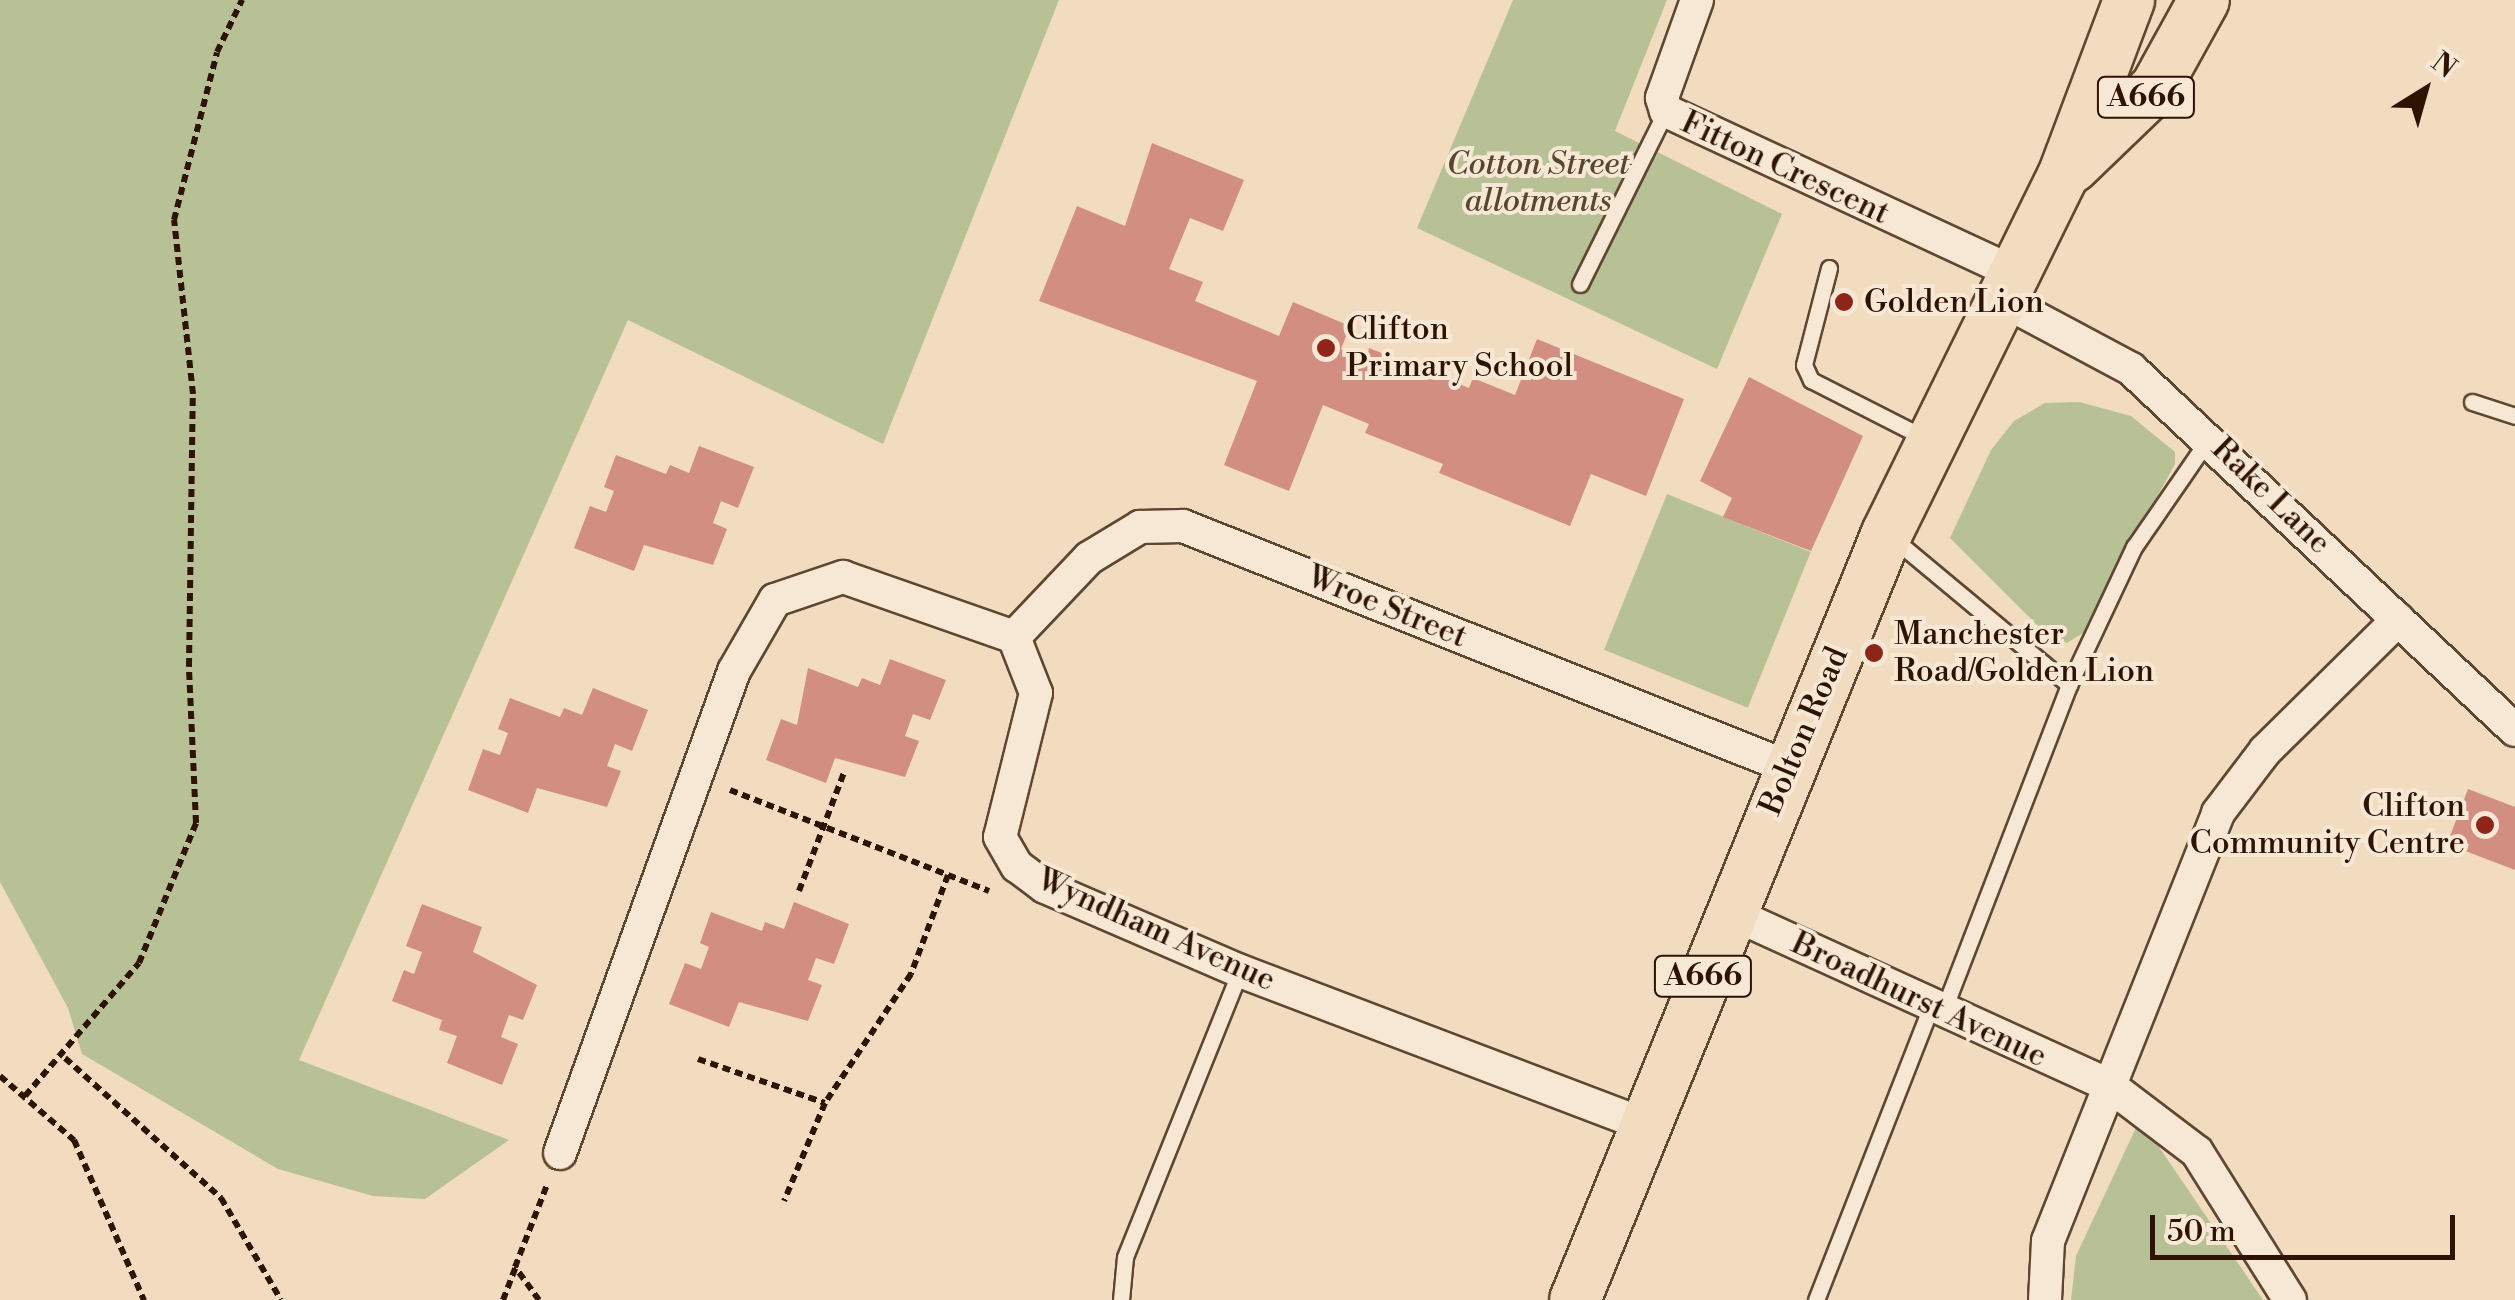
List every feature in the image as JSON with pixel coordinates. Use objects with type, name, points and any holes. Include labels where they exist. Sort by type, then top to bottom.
[{"type":"main road","name":"Bolton Road","points":[[1574,1300],[1788,767],[1887,533],[1928,440],[2063,176],[2129,0]]},
{"type":"main road","name":"Bolton Road","points":[[2063,176],[2156,88],[2204,0]]},
{"type":"street","name":"Fitton Crescent","points":[[1697,0],[1662,98],[1666,111],[2007,285]]},
{"type":"street","name":"Rake Lane","points":[[2007,285],[2131,369],[2210,437],[2515,730]]},
{"type":"street","name":"Wroe Street","points":[[1014,636],[1088,558],[1140,527],[1183,526],[1788,767]]},
{"type":"street","points":[[560,1153],[734,670],[776,600],[842,576],[1014,636]]},
{"type":"street","points":[[2044,1300],[2048,1241],[2218,813],[2265,751],[2398,620]]},
{"type":"street","name":"Wyndham Avenue","points":[[1014,636],[1036,693],[1002,809],[1000,837],[1018,866],[1045,887],[1240,971],[1643,1124]]},
{"type":"street","name":"Broadhurst Avenue","points":[[1729,912],[2110,1086],[2197,1152],[2290,1300]]},
{"type":"lane","points":[[1580,284],[1666,111]]},
{"type":"lane","points":[[1829,268],[1804,366],[1811,380],[1928,440]]},
{"type":"lane","points":[[2472,402],[2515,416]]},
{"type":"lane","points":[[1816,1300],[2068,684],[2134,547],[2210,437]]},
{"type":"lane","points":[[1887,533],[2068,684]]},
{"type":"lane","points":[[1121,1300],[1126,1256],[1240,971]]},
{"type":"path","points":[[24,1096],[64,1058],[139,964],[200,805],[190,751],[193,394],[174,220],[217,52],[242,0]]},
{"type":"path","points":[[798,891],[845,770]]},
{"type":"path","points":[[696,776],[948,874],[911,974],[824,1103],[784,1201]]},
{"type":"path","points":[[64,1058],[221,1198],[280,1300]]},
{"type":"path","points":[[698,1059],[824,1103]]},
{"type":"path","points":[[0,1076],[83,1156],[144,1300]]},
{"type":"path","points":[[503,1300],[560,1153]]},
{"type":"path","points":[[515,1267],[539,1300]]},
{"type":"green space","points":[[0,0],[1059,0],[883,444],[628,320],[299,1060],[509,1140],[425,1199],[373,1196],[278,1169],[82,1054],[68,1008],[0,882]]},
{"type":"green space","name":"Cotton Street allotments","points":[[1513,0],[1667,0],[1615,131],[1782,214],[1717,369],[1417,228]]},
{"type":"green space","points":[[2079,402],[2131,416],[2175,452],[2175,464],[2083,633],[2067,643],[2040,628],[1950,538],[1991,450],[2014,421],[2045,403]]},
{"type":"green space","points":[[1667,494],[1811,552],[1748,708],[1604,650]]},
{"type":"green space","points":[[2140,1119],[2263,1300],[2071,1300],[2076,1256]]},
{"type":"building","points":[[1152,143],[1244,180],[1223,231],[1190,218],[1169,269],[1203,282],[1195,301],[1279,336],[1293,302],[1350,326],[1341,349],[1367,359],[1369,348],[1469,388],[1473,378],[1515,395],[1537,339],[1684,399],[1646,496],[1591,474],[1570,526],[1439,473],[1443,464],[1365,433],[1369,424],[1323,405],[1289,491],[1224,465],[1257,381],[1039,301],[1077,206],[1125,226]]},
{"type":"building","points":[[1749,377],[1863,436],[1811,551],[1723,517],[1732,498],[1700,481]]},
{"type":"building","points":[[699,446],[754,467],[738,508],[721,501],[713,523],[727,529],[713,565],[644,545],[634,571],[574,548],[590,506],[606,512],[614,491],[604,487],[616,455],[666,474],[670,465],[689,473]]},
{"type":"building","points":[[890,659],[946,680],[930,720],[913,714],[905,736],[919,741],[905,777],[835,758],[826,783],[766,760],[781,719],[797,725],[808,668],[858,687],[862,678],[880,685]]},
{"type":"building","points":[[593,688],[648,710],[632,751],[615,744],[607,766],[621,771],[607,807],[537,788],[528,813],[468,790],[483,749],[500,755],[508,733],[498,729],[510,698],[560,717],[564,708],[582,715]]},
{"type":"building","name":"Clifton Community Centre","points":[[2468,789],[2515,807],[2515,870],[2447,844]]},
{"type":"building","points":[[794,902],[849,924],[834,964],[816,958],[808,980],[822,985],[808,1021],[739,1002],[729,1027],[669,1004],[685,963],[701,969],[709,947],[700,943],[711,912],[762,931],[765,922],[784,929]]},
{"type":"building","points":[[422,904],[482,927],[473,952],[537,985],[523,1020],[509,1015],[501,1037],[518,1044],[502,1085],[447,1063],[457,1036],[439,1030],[442,1020],[392,1001],[404,970],[414,974],[422,952],[406,946]]},
{"type":"place","name":"Golden Lion","points":[[1844,302]]},
{"type":"place","name":"Clifton Primary School","points":[[1326,348]]},
{"type":"place","name":"Manchester Road/Golden Lion","points":[[1874,653]]},
{"type":"place","name":"Clifton Community Centre","points":[[2485,825]]}]
